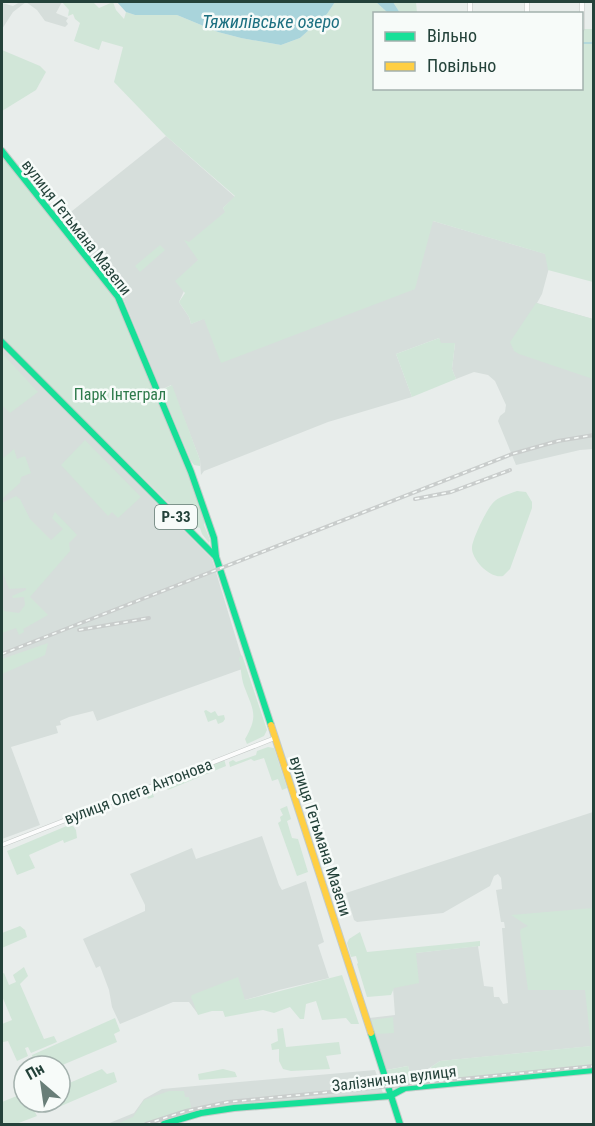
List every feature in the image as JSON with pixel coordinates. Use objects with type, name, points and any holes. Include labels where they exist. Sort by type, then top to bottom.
[{"type":"main road","name":"вулиця Гетьмана Мазепи","points":[[2,151],[118,297],[152,374],[191,472],[214,538],[216,557],[400,1125]]},
{"type":"main road","name":"вулиця Гетьмана Мазепи","points":[[2,342],[216,557]]},
{"type":"main road","name":"Залізнична вулиця","points":[[164,1125],[201,1113],[234,1108],[390,1096],[405,1088],[594,1070]]},
{"type":"street","name":"вулиця Олега Антонова","points":[[2,845],[275,738]]},
{"type":"shaded area","points":[[26,2],[13,12],[2,29],[2,3],[13,6]]},
{"type":"shaded area","points":[[26,2],[62,2],[56,13],[68,18],[66,21],[68,24],[65,27],[45,21],[37,10]]},
{"type":"shaded area","points":[[166,136],[235,197],[223,208],[226,212],[198,260],[179,302],[191,324],[433,221],[546,254],[549,268],[542,294],[537,303],[593,319],[593,449],[516,465],[498,421],[505,412],[506,405],[495,381],[488,375],[474,372],[456,379],[452,369],[455,343],[440,343],[439,338],[396,354],[412,397],[328,422],[204,471],[201,475],[200,460],[171,385],[161,390],[121,293],[62,219]]},
{"type":"shaded area","points":[[2,348],[212,559],[245,668],[97,721],[93,711],[69,717],[60,721],[61,725],[56,726],[58,733],[11,747],[40,825],[2,839]]},
{"type":"shaded area","points":[[593,812],[593,1046],[440,1061],[428,1071],[410,1074],[408,1066],[386,1070],[369,1018],[395,1015],[393,988],[415,953],[478,946],[484,986],[493,987],[494,997],[499,997],[503,1004],[508,1003],[502,928],[505,928],[504,922],[501,922],[496,890],[502,889],[501,878],[498,874],[494,876],[490,886],[443,913],[357,922],[354,920],[346,893]]},
{"type":"shaded area","points":[[262,836],[282,890],[306,881],[324,942],[318,945],[329,978],[198,1014],[189,1002],[173,1002],[120,1024],[112,1007],[109,990],[100,966],[96,968],[83,939],[145,911],[145,905],[130,874],[192,848],[196,859]]},
{"type":"shaded area","points":[[375,1070],[383,1093],[227,1106],[185,1114],[154,1124],[107,1124],[134,1113],[144,1099],[162,1089]]},
{"type":"green space","points":[[62,2],[93,2],[99,8],[113,2],[116,10],[124,19],[126,12],[135,15],[177,15],[218,32],[281,45],[300,38],[327,14],[335,2],[376,2],[387,12],[373,12],[373,90],[583,90],[583,29],[593,29],[593,282],[548,270],[545,254],[433,221],[415,289],[221,363],[204,319],[191,324],[179,302],[185,293],[175,281],[198,260],[184,240],[189,242],[225,212],[223,208],[235,196],[166,136],[114,82],[123,47],[102,41],[99,50],[74,41],[80,23],[73,14],[68,16],[69,10]]},
{"type":"green space","points":[[393,2],[416,2],[417,12],[399,12]]},
{"type":"green space","points":[[2,50],[40,66],[46,72],[36,90],[2,111]]},
{"type":"green space","name":"Парк Інтеграл","points":[[2,151],[118,297],[206,515],[204,525],[209,543],[200,528],[195,529],[2,338]]},
{"type":"green space","points":[[160,245],[165,250],[140,272],[135,266]]},
{"type":"green space","points":[[536,303],[593,319],[593,379],[514,351],[510,342]]},
{"type":"green space","points":[[439,338],[441,343],[455,343],[452,369],[456,379],[412,397],[396,354]]},
{"type":"green space","points":[[2,353],[38,392],[10,413],[2,405]]},
{"type":"green space","points":[[172,385],[200,460],[200,466],[194,465],[191,461],[161,390]]},
{"type":"green space","points":[[85,440],[141,497],[118,518],[112,512],[108,516],[61,465]]},
{"type":"green space","points":[[14,449],[17,459],[25,456],[31,473],[21,477],[20,483],[2,499],[2,459]]},
{"type":"green space","points":[[517,491],[526,492],[532,502],[532,508],[510,569],[503,576],[498,576],[482,567],[472,547],[486,512],[492,504]]},
{"type":"green space","points":[[16,496],[20,499],[30,519],[51,540],[63,529],[52,518],[55,512],[77,535],[69,543],[70,551],[30,597],[48,615],[23,629],[24,632],[19,635],[16,628],[2,633],[2,604],[4,611],[19,613],[25,605],[24,597],[13,598],[12,596],[26,588],[9,589],[2,571],[2,503]]},
{"type":"green space","points":[[48,643],[45,655],[2,674],[2,659]]},
{"type":"green space","points":[[242,655],[267,730],[264,736],[247,744],[245,739],[252,724],[253,713],[242,679],[239,658]]},
{"type":"green space","points":[[204,711],[211,713],[215,711],[218,716],[224,715],[225,719],[218,724],[216,719],[208,722]]},
{"type":"green space","points":[[268,747],[274,748],[287,788],[282,790],[278,779],[272,781],[264,758],[254,761],[251,759],[230,767],[229,762],[256,755],[257,751]]},
{"type":"green space","points":[[224,759],[226,766],[168,790],[165,786],[152,791],[154,797],[148,799],[146,793],[149,789]]},
{"type":"green space","points":[[287,806],[291,819],[287,821],[292,838],[298,839],[308,872],[297,876],[278,823],[283,815],[280,809]]},
{"type":"green space","points":[[69,825],[76,830],[77,838],[64,843],[63,840],[29,855],[35,868],[17,875],[7,851]]},
{"type":"green space","points":[[593,908],[593,1070],[405,1088],[394,1094],[387,1070],[408,1066],[410,1073],[428,1071],[430,1073],[433,1072],[431,1067],[440,1061],[591,1046],[585,990],[528,990],[520,932],[528,926],[511,915]]},
{"type":"green space","points":[[20,926],[25,930],[27,937],[2,948],[2,933]]},
{"type":"green space","points":[[360,932],[367,952],[480,941],[480,946],[416,953],[419,983],[394,988],[391,995],[367,997],[356,956],[351,957],[347,943]]},
{"type":"green space","points":[[24,967],[28,976],[20,984],[44,1039],[54,1036],[57,1042],[31,1053],[28,1047],[25,1048],[27,1054],[14,1054],[8,1041],[3,1042],[2,1024],[12,1020],[2,996],[2,974],[4,973],[9,985],[16,982],[13,975]]},
{"type":"green space","points":[[342,975],[359,1024],[351,1024],[346,1018],[322,1020],[316,1001],[306,1004],[304,1019],[300,1019],[290,1007],[274,1013],[263,1010],[225,1017],[223,1011],[212,1011],[198,1015],[191,997],[238,977],[245,1000]]},
{"type":"green space","points":[[393,1017],[394,1033],[375,1034],[371,1020]]},
{"type":"green space","points":[[115,1018],[120,1031],[114,1034],[117,1042],[72,1061],[72,1054],[34,1054]]},
{"type":"green space","points":[[283,1028],[286,1047],[339,1042],[341,1054],[326,1056],[330,1069],[291,1071],[283,1069],[279,1061],[279,1049],[272,1050],[271,1044],[278,1041],[277,1029]]},
{"type":"green space","points":[[102,1069],[107,1074],[114,1072],[117,1082],[72,1101],[72,1082]]},
{"type":"green space","points":[[223,1069],[235,1072],[237,1077],[199,1080],[198,1074]]},
{"type":"green space","points":[[169,1091],[184,1091],[185,1097],[189,1097],[192,1111],[150,1124],[117,1124],[133,1117],[144,1100]]},
{"type":"green space","points":[[12,1098],[12,1114],[36,1114],[37,1116],[16,1124],[2,1124],[2,1102]]},
{"type":"water","name":"Тяжилівське озеро","points":[[117,2],[335,2],[327,14],[300,38],[281,45],[218,32],[177,15],[135,15],[126,12]]},
{"type":"water","name":"Тяжилівське озеро","points":[[376,2],[393,2],[399,12],[387,12]]},
{"type":"waterway","points":[[583,43],[594,43]]},
{"type":"railway","points":[[2,654],[512,454],[558,441],[594,435]]},
{"type":"railway","points":[[415,499],[451,492],[510,470]]},
{"type":"railway","points":[[79,630],[149,618]]},
{"type":"railway","points":[[146,1124],[186,1111],[228,1102],[594,1066]]},
{"type":"traffic: fast","points":[[2,151],[118,297],[191,472],[214,538],[216,557]]},
{"type":"traffic: fast","points":[[2,342],[216,557],[271,725]]},
{"type":"traffic: fast","points":[[371,1033],[400,1124]]},
{"type":"traffic: fast","points":[[164,1124],[201,1113],[234,1108],[390,1096],[405,1088],[594,1070]]},
{"type":"traffic: slow","points":[[271,725],[371,1033]]}]
